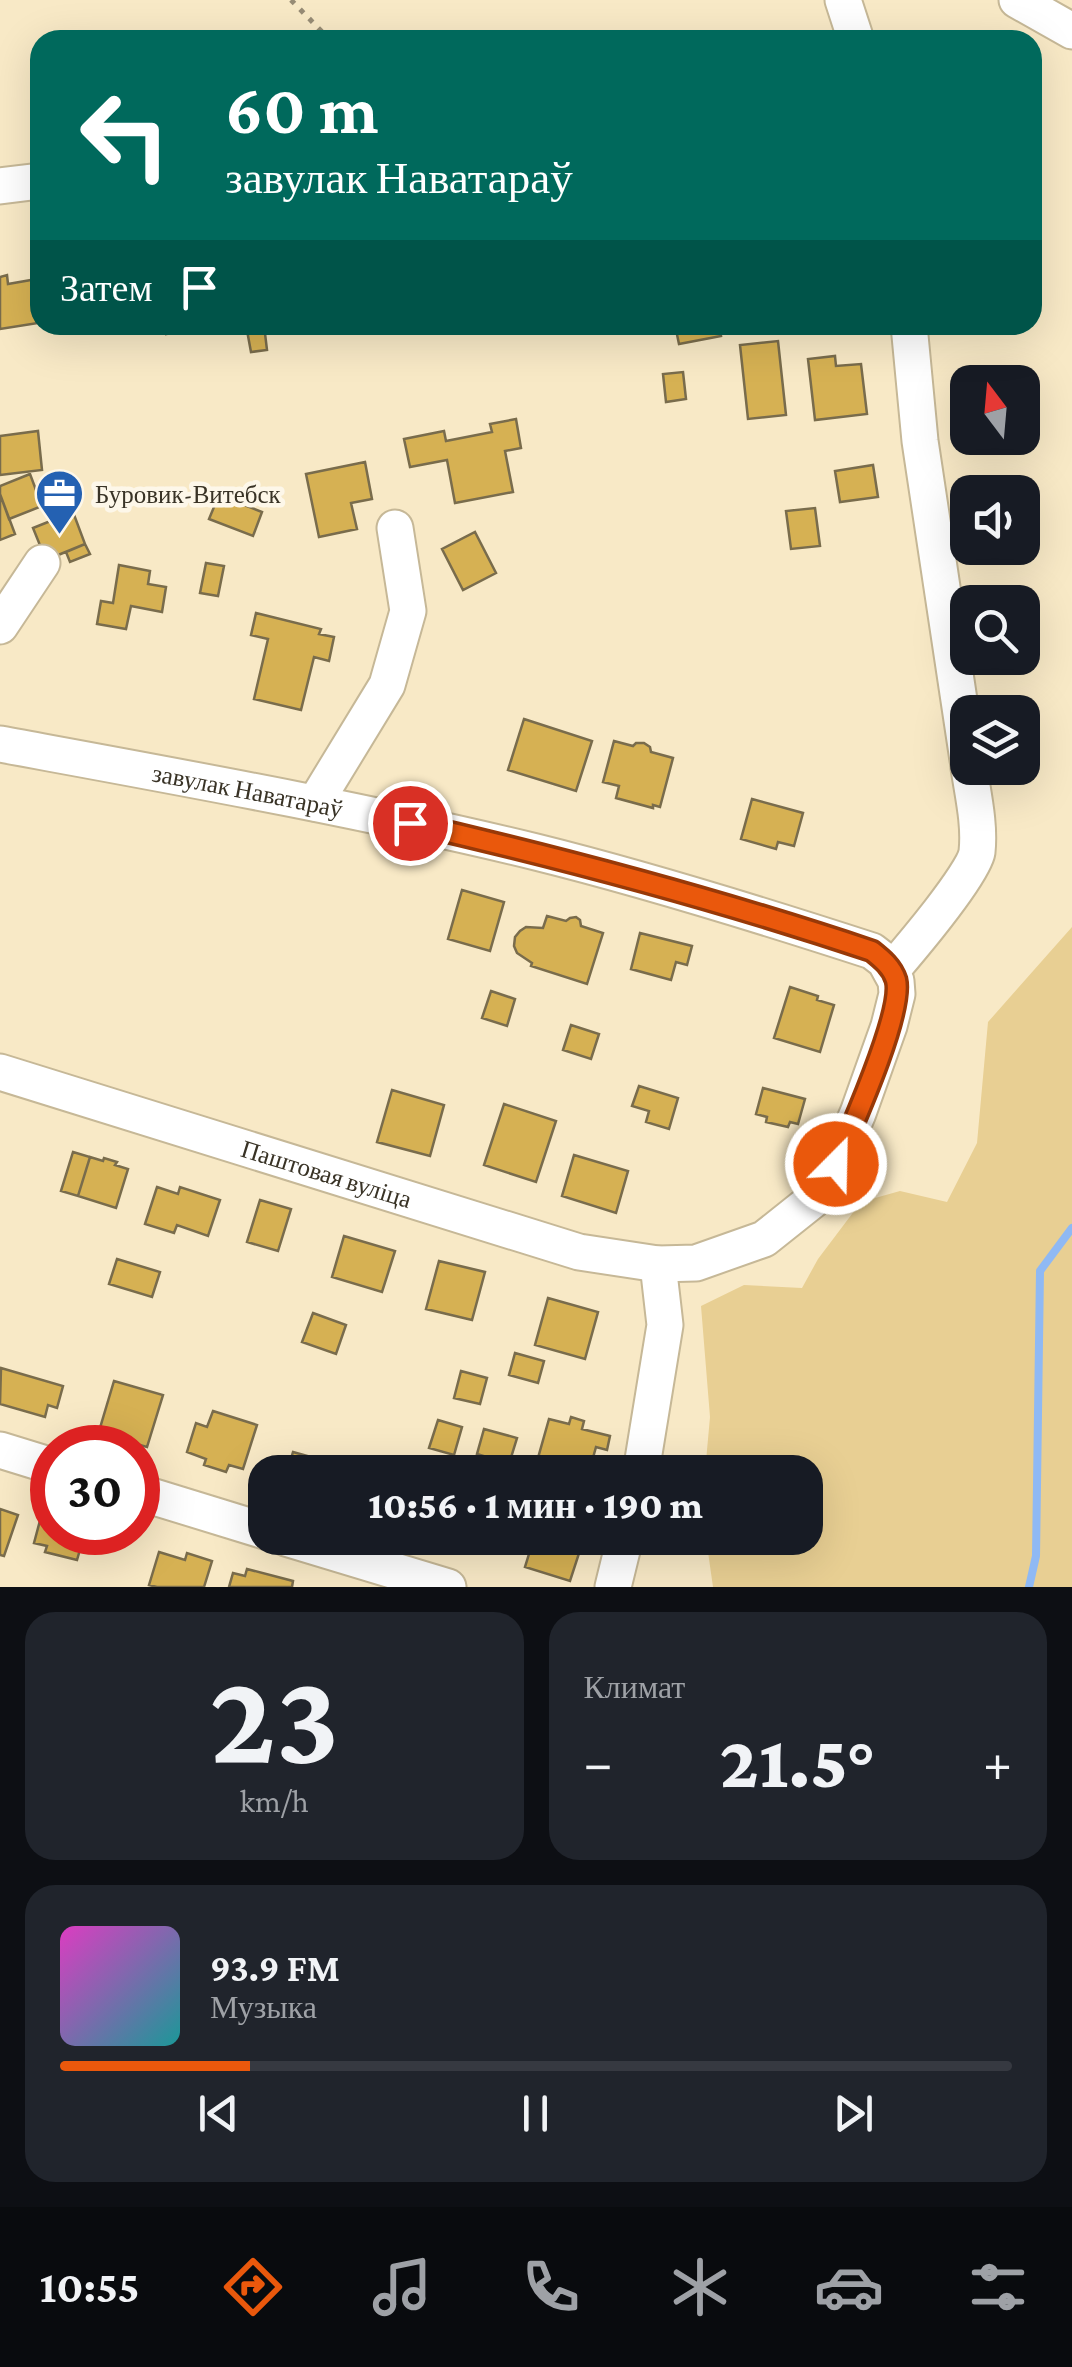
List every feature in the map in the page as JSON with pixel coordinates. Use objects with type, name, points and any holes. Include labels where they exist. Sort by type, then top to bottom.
[{"type":"street","points":[[844,0],[853,30]]},
{"type":"street","points":[[1017,0],[1072,31]]},
{"type":"street","points":[[0,186],[30,182]]},
{"type":"street","points":[[910,335],[920,440],[958,695]]},
{"type":"street","points":[[315,803],[387,685],[408,611],[395,528]]},
{"type":"street","points":[[0,626],[42,563]]},
{"type":"street","name":"завулак Наватараў","points":[[0,744],[315,803],[539,853],[748,911],[872,951],[892,972]]},
{"type":"street","points":[[892,972],[977,857],[978,826],[972,785]]},
{"type":"street","name":"Паштовая вуліца","points":[[0,1072],[579,1252],[658,1264],[696,1263],[764,1239],[813,1200],[836,1164],[889,1026],[897,994],[892,972]]},
{"type":"street","points":[[644,1455],[665,1325],[658,1264]]},
{"type":"street","points":[[0,1450],[30,1459]]},
{"type":"street","points":[[160,1499],[248,1526]]},
{"type":"street","points":[[342,1555],[448,1587]]},
{"type":"street","points":[[613,1587],[621,1555]]},
{"type":"path","points":[[291,0],[320,30]]},
{"type":"shaded area","points":[[1072,927],[1072,1587],[713,1587],[708,1555],[823,1555],[823,1455],[707,1455],[710,1417],[701,1306],[744,1285],[802,1288],[818,1259],[861,1202],[900,1191],[947,1202],[977,1143],[988,1022]]},
{"type":"building","points":[[7,275],[8,284],[30,280],[30,324],[0,329],[0,277]]},
{"type":"building","points":[[248,335],[265,335],[267,350],[251,352]]},
{"type":"building","points":[[677,335],[721,335],[721,336],[679,344]]},
{"type":"building","points":[[778,341],[786,415],[748,419],[740,345]]},
{"type":"building","points":[[835,356],[836,366],[861,364],[867,414],[815,420],[808,359]]},
{"type":"building","points":[[683,372],[686,399],[666,402],[663,374]]},
{"type":"building","points":[[516,419],[521,448],[505,451],[513,492],[455,503],[447,460],[410,467],[404,439],[444,431],[446,441],[492,432],[490,424]]},
{"type":"building","points":[[38,431],[42,470],[0,475],[0,436]]},
{"type":"building","points":[[365,462],[372,499],[351,503],[357,529],[319,537],[306,474]]},
{"type":"building","points":[[873,465],[878,497],[840,502],[835,471]]},
{"type":"building","points":[[30,474],[42,506],[9,519],[0,486]]},
{"type":"building","points":[[0,494],[15,534],[0,540]]},
{"type":"building","points":[[219,495],[262,512],[253,536],[209,519]]},
{"type":"building","points":[[815,508],[820,546],[791,549],[786,511]]},
{"type":"building","points":[[73,512],[85,544],[46,560],[33,528]]},
{"type":"building","points":[[475,532],[496,573],[463,590],[442,549]]},
{"type":"building","points":[[85,544],[90,554],[70,562],[66,552]]},
{"type":"building","points":[[206,563],[224,566],[218,596],[200,593]]},
{"type":"building","points":[[119,565],[150,571],[148,584],[166,587],[162,612],[131,606],[126,629],[97,624],[101,601],[113,603]]},
{"type":"building","points":[[256,613],[321,629],[319,634],[334,637],[329,661],[314,657],[301,710],[254,699],[268,639],[251,635]]},
{"type":"building","points":[[524,719],[592,741],[576,791],[508,770]]},
{"type":"building","points":[[614,741],[633,746],[644,743],[651,752],[673,758],[660,807],[616,798],[619,786],[603,782]]},
{"type":"building","points":[[752,799],[803,813],[794,846],[778,842],[776,849],[741,839]]},
{"type":"building","points":[[462,890],[504,902],[490,951],[448,939]]},
{"type":"building","points":[[547,916],[566,921],[576,917],[581,926],[603,933],[587,984],[531,966],[517,953],[515,937],[526,927],[543,928]]},
{"type":"building","points":[[640,933],[692,946],[687,965],[676,962],[671,980],[631,969]]},
{"type":"building","points":[[790,987],[834,1005],[820,1052],[774,1038]]},
{"type":"building","points":[[491,991],[515,999],[507,1026],[482,1018]]},
{"type":"building","points":[[571,1025],[599,1034],[591,1059],[563,1050]]},
{"type":"building","points":[[639,1086],[678,1098],[669,1129],[646,1122],[649,1111],[632,1106]]},
{"type":"building","points":[[763,1088],[805,1099],[798,1124],[790,1122],[788,1127],[766,1122],[767,1117],[756,1114]]},
{"type":"building","points":[[392,1090],[444,1105],[430,1156],[377,1142]]},
{"type":"building","points":[[504,1104],[556,1121],[536,1182],[484,1165]]},
{"type":"building","points":[[73,1152],[90,1157],[78,1196],[61,1191]]},
{"type":"building","points":[[574,1155],[628,1171],[616,1213],[562,1196]]},
{"type":"building","points":[[90,1157],[117,1162],[115,1165],[128,1169],[116,1208],[78,1196]]},
{"type":"building","points":[[157,1187],[178,1194],[180,1187],[220,1200],[208,1236],[177,1225],[174,1233],[145,1224]]},
{"type":"building","points":[[260,1200],[291,1209],[278,1251],[247,1242]]},
{"type":"building","points":[[344,1236],[395,1251],[382,1292],[332,1277]]},
{"type":"building","points":[[117,1259],[160,1272],[152,1297],[109,1284]]},
{"type":"building","points":[[439,1261],[485,1272],[472,1320],[426,1309]]},
{"type":"building","points":[[548,1298],[598,1312],[585,1359],[535,1345]]},
{"type":"building","points":[[313,1313],[346,1325],[336,1354],[302,1342]]},
{"type":"building","points":[[515,1353],[544,1361],[538,1383],[509,1375]]},
{"type":"building","points":[[1,1368],[63,1386],[57,1408],[48,1405],[45,1417],[0,1404]]},
{"type":"building","points":[[461,1371],[487,1378],[480,1404],[454,1398]]},
{"type":"building","points":[[114,1381],[163,1395],[154,1425],[101,1425]]},
{"type":"building","points":[[213,1411],[257,1425],[243,1469],[229,1465],[226,1472],[204,1465],[206,1459],[187,1452],[196,1423],[207,1427]]},
{"type":"building","points":[[571,1417],[584,1421],[582,1429],[610,1436],[607,1450],[596,1447],[594,1455],[539,1455],[549,1419],[569,1424]]},
{"type":"building","points":[[438,1420],[462,1427],[454,1455],[429,1448]]},
{"type":"building","points":[[484,1429],[517,1438],[512,1455],[477,1454]]},
{"type":"building","points":[[0,1509],[18,1515],[4,1556],[0,1555]]},
{"type":"building","points":[[160,1552],[185,1560],[187,1553],[212,1561],[204,1587],[149,1585]]},
{"type":"building","points":[[529,1555],[578,1555],[570,1581],[525,1567]]},
{"type":"building","points":[[247,1569],[293,1581],[292,1587],[229,1587],[233,1573],[245,1576]]},
{"type":"waterway","points":[[1029,1587],[1036,1556],[1040,1271],[1072,1228]]},
{"type":"place","name":"Буровик-Витебск","points":[[60,536]]},
{"type":"route","points":[[410,823],[539,853],[766,916],[872,951],[885,961],[896,981],[897,994],[858,1113],[836,1164]]}]
